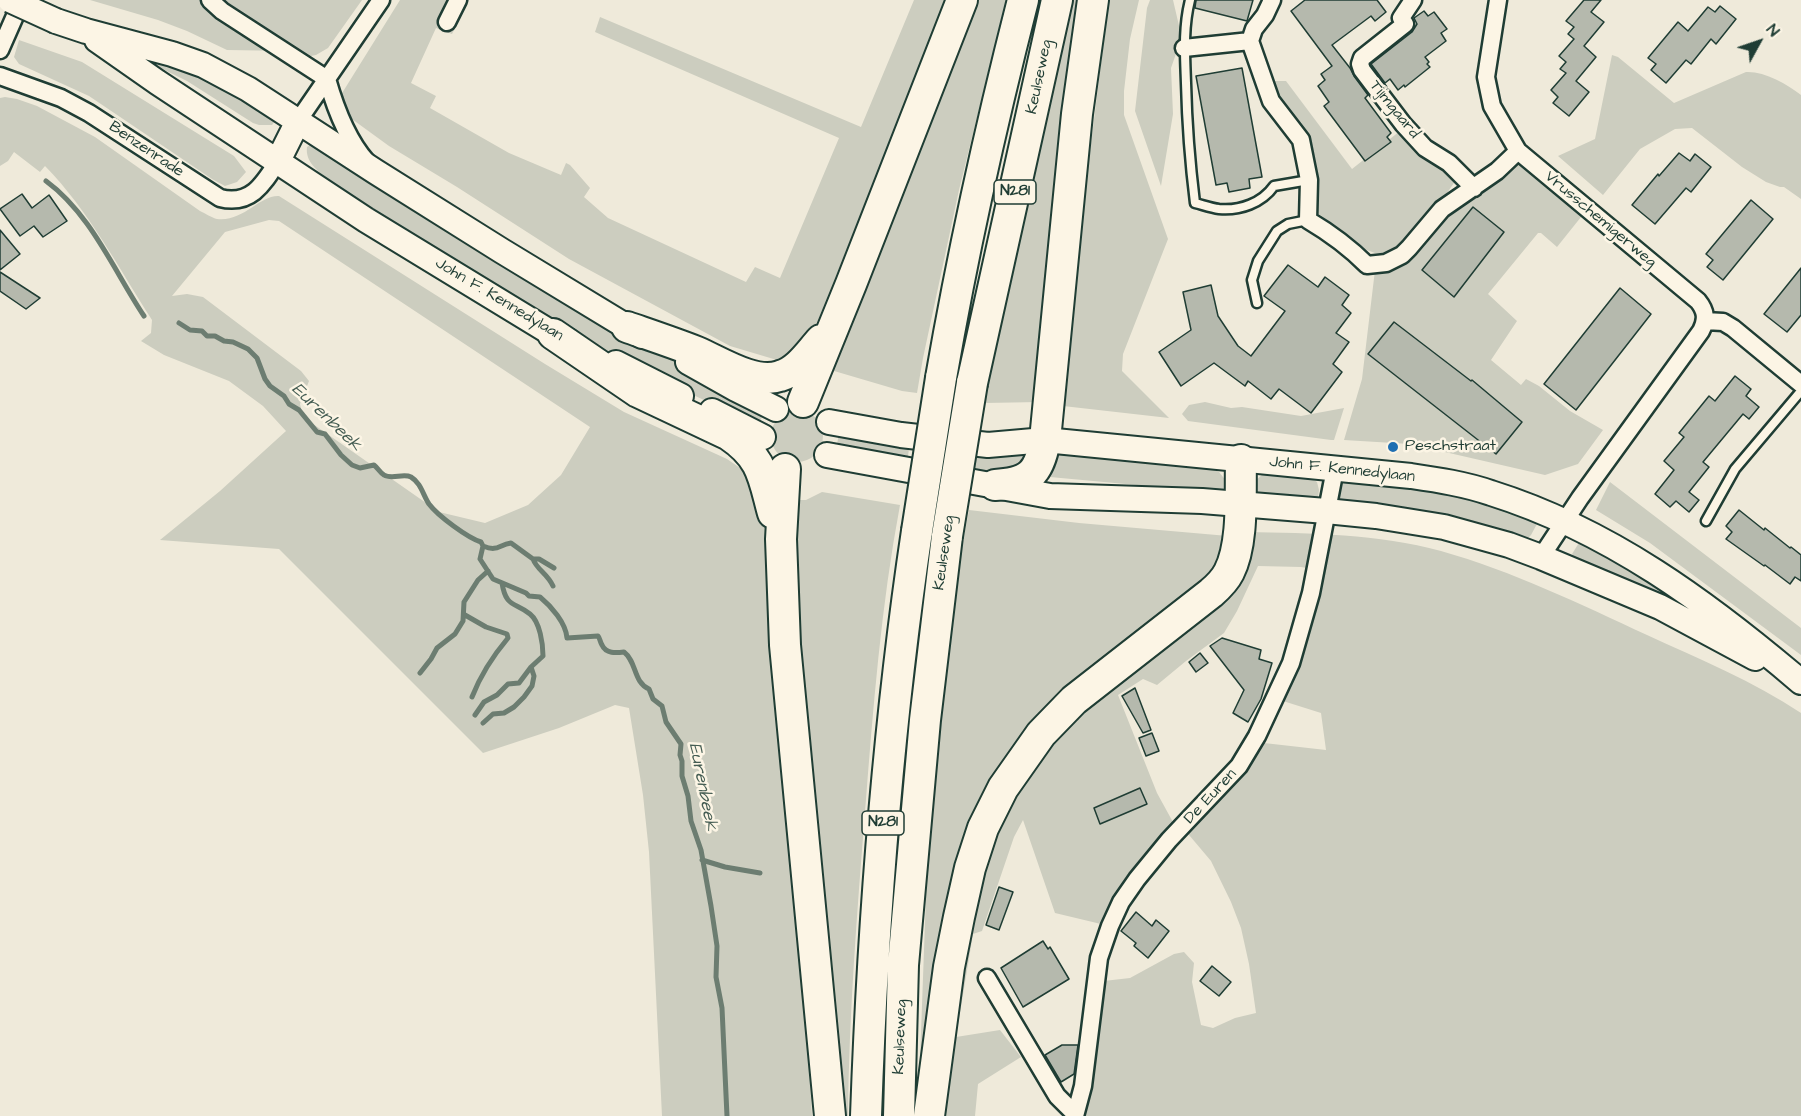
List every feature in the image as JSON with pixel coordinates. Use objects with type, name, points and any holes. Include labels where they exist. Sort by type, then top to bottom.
[{"type":"highway","points":[[789,405],[833,328],[962,0]]},
{"type":"highway","name":"Keulseweg","points":[[866,1116],[883,816],[892,717],[917,531],[941,378],[974,203],[1023,0]]},
{"type":"highway","name":"Keulseweg","points":[[898,1116],[903,965],[925,720],[947,536],[972,383],[1057,0]]},
{"type":"highway","points":[[995,485],[1012,484],[1028,478],[1042,458],[1077,114],[1093,0]]},
{"type":"highway","points":[[627,327],[760,378],[774,378],[789,373],[833,328]]},
{"type":"highway","points":[[553,334],[638,392],[729,435],[747,449],[760,467],[780,539]]},
{"type":"highway","points":[[929,1116],[959,917],[970,868],[983,828],[1003,788],[1036,740],[1074,699],[1211,593],[1225,579],[1237,548],[1241,460]]},
{"type":"highway","points":[[784,469],[780,539],[787,666],[830,1116]]},
{"type":"street","name":"John F. Kennedylaan","points":[[10,0],[56,21],[203,65],[248,88],[376,172],[627,327],[736,389],[789,405]]},
{"type":"street","points":[[0,50],[22,0]]},
{"type":"street","points":[[210,0],[222,11],[327,79],[333,99],[356,148],[376,172]]},
{"type":"street","points":[[278,161],[298,121],[381,0]]},
{"type":"street","points":[[447,22],[458,0]]},
{"type":"street","points":[[1272,0],[1265,15],[1254,29],[1250,41],[1271,101],[1301,140],[1309,180],[1308,220],[1350,248],[1367,265],[1386,263],[1402,255],[1442,209],[1497,171],[1518,151]]},
{"type":"street","name":"Tijmgaard","points":[[1413,0],[1401,18],[1405,24],[1362,57],[1360,64],[1362,70],[1403,124],[1425,148],[1449,163],[1474,188]]},
{"type":"street","name":"Vrusschemigerweg","points":[[1495,1],[1486,77],[1492,106],[1518,151],[1698,301],[1703,308],[1705,321]]},
{"type":"street","name":"John F. Kennedylaan","points":[[86,31],[157,82],[366,220],[553,334],[587,348],[763,437]]},
{"type":"street","points":[[1184,48],[1250,41]]},
{"type":"street","name":"Benzenrade","points":[[0,76],[61,98],[89,113],[220,198],[228,200],[251,195],[264,182],[278,161]]},
{"type":"street","points":[[1541,557],[1701,331],[1705,321],[1723,322],[1733,328],[1801,384]]},
{"type":"street","points":[[789,405],[820,410],[829,422],[832,434],[827,455],[807,470],[784,469],[768,455],[763,437],[766,421],[789,405]]},
{"type":"street","name":"John F. Kennedylaan","points":[[829,422],[901,435],[988,445],[1045,441],[1411,476],[1490,492],[1565,521],[1615,546],[1663,575],[1769,654],[1800,682]]},
{"type":"street","name":"John F. Kennedylaan","points":[[827,455],[1050,496],[1202,501],[1376,516],[1444,527],[1509,545],[1660,607],[1800,682]]},
{"type":"street","name":"De Euren","points":[[1075,1115],[1083,1086],[1099,958],[1110,926],[1121,902],[1137,879],[1169,840],[1239,766],[1257,736],[1292,663],[1311,592],[1335,469]]},
{"type":"street","name":"De Euren","points":[[987,978],[1057,1096],[1075,1115]]},
{"type":"lane","points":[[1190,0],[1185,19],[1184,48],[1187,137],[1195,203],[1219,209],[1246,207],[1267,195],[1274,186],[1309,180]]},
{"type":"lane","points":[[1257,303],[1252,280],[1258,261],[1277,231],[1288,224],[1308,220]]},
{"type":"lane","points":[[1706,521],[1735,469],[1801,392]]},
{"type":"shaded area","points":[[90,0],[362,0],[328,48],[316,55],[306,57],[290,51],[227,50],[158,20]]},
{"type":"shaded area","points":[[400,0],[469,0],[452,34],[436,28],[411,83],[436,96],[430,108],[509,153],[561,175],[566,163],[570,165],[590,188],[584,197],[608,218],[746,282],[755,267],[780,278],[839,138],[595,32],[600,17],[861,127],[914,0],[948,0],[818,320],[799,354],[787,363],[730,346],[569,259],[389,146],[334,106]]},
{"type":"shaded area","points":[[968,0],[1006,0],[959,190],[917,393],[902,391],[824,368]]},
{"type":"shaded area","points":[[1065,0],[1078,0],[1056,212],[1040,402],[984,403]]},
{"type":"shaded area","points":[[1109,0],[1139,0],[1130,39],[1124,91],[1124,115],[1168,239],[1123,354],[1122,371],[1169,418],[1063,406],[1061,382]]},
{"type":"shaded area","points":[[1150,0],[1173,0],[1180,30],[1178,48],[1171,68],[1173,114],[1161,186],[1135,111],[1147,8]]},
{"type":"shaded area","points":[[19,40],[82,62],[234,156],[246,172],[237,182],[225,186],[212,179],[89,96],[19,64],[14,57]]},
{"type":"shaded area","points":[[130,53],[184,65],[276,117],[275,121],[272,125],[253,123],[187,81]]},
{"type":"shaded area","points":[[1612,55],[1618,57],[1674,103],[1746,72],[1775,79],[1801,95],[1801,199],[1784,187],[1766,182],[1742,167],[1692,128],[1675,129],[1640,149],[1603,195],[1558,156],[1595,139]]},
{"type":"shaded area","points":[[1272,81],[1286,81],[1352,169],[1400,131],[1456,180],[1447,193],[1396,248],[1387,253],[1375,253],[1364,249],[1315,211],[1285,107]]},
{"type":"shaded area","points":[[0,98],[17,99],[37,106],[95,137],[200,211],[217,219],[235,217],[265,200],[279,196],[624,412],[727,459],[758,486],[765,513],[767,593],[779,743],[804,973],[812,1116],[662,1116],[649,852],[643,795],[629,708],[615,705],[559,728],[483,753],[279,549],[160,540],[220,491],[286,431],[263,406],[229,381],[164,355],[141,341],[151,333],[152,320],[102,240],[61,183],[45,166],[40,172],[14,152],[8,161],[0,166]],"holes":[[[269,220],[279,221],[590,427],[561,475],[528,505],[485,523],[439,512],[303,417],[300,404],[309,381],[301,371],[203,297],[187,294],[172,296],[225,232]]]},
{"type":"shaded area","points":[[313,143],[674,359],[765,410],[758,426],[610,355],[514,299],[329,180],[313,166],[308,157],[307,147]]},
{"type":"shaded area","points":[[1518,158],[1585,212],[1557,247],[1538,233],[1488,294],[1517,321],[1491,360],[1521,385],[1526,379],[1539,386],[1570,411],[1603,430],[1578,464],[1545,475],[1410,444],[1344,440],[1362,379],[1375,270],[1466,190]]},
{"type":"shaded area","points":[[1205,402],[1231,408],[1242,407],[1301,416],[1344,408],[1334,440],[1331,440],[1188,421],[1182,414],[1189,405]]},
{"type":"shaded area","points":[[797,410],[807,412],[815,418],[821,426],[823,436],[821,446],[815,454],[807,460],[797,462],[787,460],[779,454],[773,446],[771,436],[773,426],[779,418],[787,412]]},
{"type":"shaded area","points":[[838,429],[910,442],[907,463],[836,449]]},
{"type":"shaded area","points":[[1035,446],[1015,475],[974,472],[978,449]]},
{"type":"shaded area","points":[[1052,449],[1212,469],[1219,472],[1227,482],[1226,488],[1212,492],[1050,477]]},
{"type":"shaded area","points":[[1264,473],[1313,480],[1317,482],[1318,497],[1312,499],[1259,496],[1253,490],[1253,483]]},
{"type":"shaded area","points":[[1610,482],[1801,628],[1801,655],[1650,543],[1596,510]]},
{"type":"shaded area","points":[[1339,483],[1393,485],[1447,494],[1503,508],[1538,522],[1531,535],[1522,544],[1345,502],[1338,498]]},
{"type":"shaded area","points":[[822,492],[900,505],[878,658],[871,735],[854,964],[848,1116],[834,1116],[817,933],[791,500],[806,500]]},
{"type":"shaded area","points":[[969,510],[1079,523],[1228,536],[1217,570],[992,794],[918,1116],[927,867],[942,698]]},
{"type":"shaded area","points":[[1246,532],[1369,538],[1417,545],[1467,559],[1546,589],[1706,662],[1783,701],[1801,713],[1801,1116],[1082,1116],[1095,982],[1130,978],[1174,954],[1184,952],[1194,963],[1192,982],[1201,1025],[1213,1028],[1235,1018],[1256,1013],[1241,928],[1231,902],[1211,861],[1184,829],[1259,740],[1264,743],[1326,750],[1321,713],[1283,701],[1299,664],[1319,570],[1301,567],[1258,566],[1224,633],[1157,685],[1143,679],[1118,695],[1157,793],[1174,824],[1152,846],[1133,871],[1101,924],[1055,913],[1023,820],[1014,837],[982,931],[973,934],[956,1037],[1000,1030],[1021,1057],[978,1084],[975,1116],[937,1116],[947,1043],[990,839],[1048,740],[1212,600]]},
{"type":"shaded area","points":[[1582,538],[1687,606],[1685,608],[1576,560],[1572,554]]},
{"type":"building","points":[[1196,0],[1253,0],[1247,21],[1195,8]]},
{"type":"building","points":[[1305,0],[1377,0],[1386,12],[1375,21],[1371,16],[1332,45],[1350,68],[1368,95],[1365,98],[1391,133],[1387,137],[1391,142],[1365,161],[1324,106],[1329,102],[1318,86],[1325,80],[1321,74],[1332,66],[1291,11]]},
{"type":"building","points":[[1584,0],[1601,0],[1591,12],[1604,22],[1584,46],[1596,57],[1576,81],[1589,92],[1569,116],[1553,103],[1558,97],[1551,90],[1566,73],[1560,69],[1566,62],[1559,56],[1574,39],[1568,34],[1574,27],[1566,21]]},
{"type":"building","points":[[1720,6],[1736,19],[1716,44],[1711,39],[1691,64],[1686,60],[1666,83],[1651,70],[1656,64],[1648,58],[1678,22],[1688,31],[1708,7],[1715,12]]},
{"type":"building","points":[[1424,11],[1428,16],[1434,12],[1447,29],[1441,33],[1446,41],[1425,57],[1430,67],[1398,90],[1390,79],[1385,83],[1371,64],[1412,32],[1417,24],[1414,18]]},
{"type":"building","points":[[1242,68],[1262,177],[1249,179],[1250,188],[1229,192],[1227,183],[1216,185],[1196,76]]},
{"type":"building","points":[[1679,153],[1690,161],[1695,154],[1711,167],[1691,192],[1686,188],[1655,224],[1632,205]]},
{"type":"building","points":[[22,194],[32,208],[49,195],[67,221],[43,237],[34,226],[20,236],[0,209]]},
{"type":"building","points":[[1751,200],[1773,219],[1723,280],[1707,267],[1713,260],[1706,254]]},
{"type":"building","points":[[1473,207],[1504,232],[1454,297],[1422,270]]},
{"type":"building","points":[[0,230],[20,254],[0,270]]},
{"type":"building","points":[[1288,265],[1318,287],[1325,277],[1349,295],[1342,305],[1351,313],[1336,333],[1349,342],[1333,364],[1342,372],[1311,413],[1279,389],[1271,399],[1248,381],[1245,386],[1214,363],[1181,386],[1159,352],[1191,330],[1183,292],[1211,285],[1218,316],[1238,346],[1251,356],[1285,311],[1264,296]]},
{"type":"building","points":[[1801,268],[1801,315],[1787,332],[1764,314]]},
{"type":"building","points":[[0,272],[40,298],[26,309],[0,291]]},
{"type":"building","points":[[1620,288],[1651,314],[1576,410],[1544,384]]},
{"type":"building","points":[[1394,322],[1472,380],[1522,422],[1496,454],[1368,354]]},
{"type":"building","points":[[1735,376],[1751,389],[1746,396],[1759,407],[1749,419],[1743,414],[1703,462],[1709,467],[1689,492],[1699,500],[1689,512],[1676,501],[1670,507],[1655,494],[1674,470],[1664,461],[1684,437],[1679,433],[1709,396],[1715,401]]},
{"type":"building","points":[[1739,510],[1801,555],[1801,581],[1795,577],[1790,584],[1726,539],[1732,532],[1726,526]]},
{"type":"building","points":[[1222,638],[1261,650],[1259,659],[1272,663],[1261,699],[1248,722],[1233,713],[1244,690],[1210,646]]},
{"type":"building","points":[[1200,653],[1208,663],[1196,672],[1189,662]]},
{"type":"building","points":[[1135,688],[1151,730],[1143,733],[1122,696]]},
{"type":"building","points":[[1152,733],[1159,751],[1146,756],[1139,738]]},
{"type":"building","points":[[1140,788],[1147,804],[1100,824],[1094,808]]},
{"type":"building","points":[[999,887],[1013,892],[999,930],[986,925]]},
{"type":"building","points":[[1136,912],[1152,926],[1156,920],[1169,931],[1148,958],[1134,946],[1136,943],[1121,931]]},
{"type":"building","points":[[1043,941],[1048,949],[1050,947],[1069,979],[1023,1007],[1001,968]]},
{"type":"building","points":[[1212,966],[1231,982],[1219,996],[1200,981]]},
{"type":"building","points":[[1062,1045],[1078,1045],[1074,1074],[1061,1082],[1045,1055]]},
{"type":"waterway","name":"Eurenbeek","points":[[46,181],[62,194],[89,226],[144,316]]},
{"type":"waterway","name":"Eurenbeek","points":[[179,323],[190,330],[202,331],[207,336],[215,336],[248,349],[257,358],[270,386],[299,410],[317,432],[325,434],[352,465],[360,468],[374,465],[390,477],[411,477],[420,486],[429,504],[439,514],[461,531],[481,542],[483,546],[480,559],[493,579],[529,596],[540,597],[561,621],[567,638],[598,636],[606,650],[615,653],[624,652],[628,656],[640,682],[649,689],[653,699],[662,706],[666,722],[681,744],[682,776],[688,796],[691,821],[701,850],[717,946],[716,977],[722,1008],[727,1116]]},
{"type":"waterway","points":[[483,546],[495,548],[511,543],[533,559],[539,559],[554,568]]},
{"type":"waterway","points":[[533,559],[553,586]]},
{"type":"waterway","points":[[420,673],[437,648],[455,634],[463,621],[464,602],[478,580],[488,571]]},
{"type":"waterway","points":[[475,715],[484,702],[497,695],[508,684],[519,683],[543,656],[542,640],[536,622],[525,610],[509,601],[502,583]]},
{"type":"waterway","points":[[465,615],[486,627],[507,634],[508,638],[487,666],[472,697]]},
{"type":"waterway","points":[[483,723],[493,714],[504,713],[514,707],[524,697],[532,686],[534,676],[531,667]]},
{"type":"waterway","name":"Eurenbeek","points":[[702,860],[725,867],[760,873]]},
{"type":"place","name":"Peschstraat","points":[[1393,447]]}]
